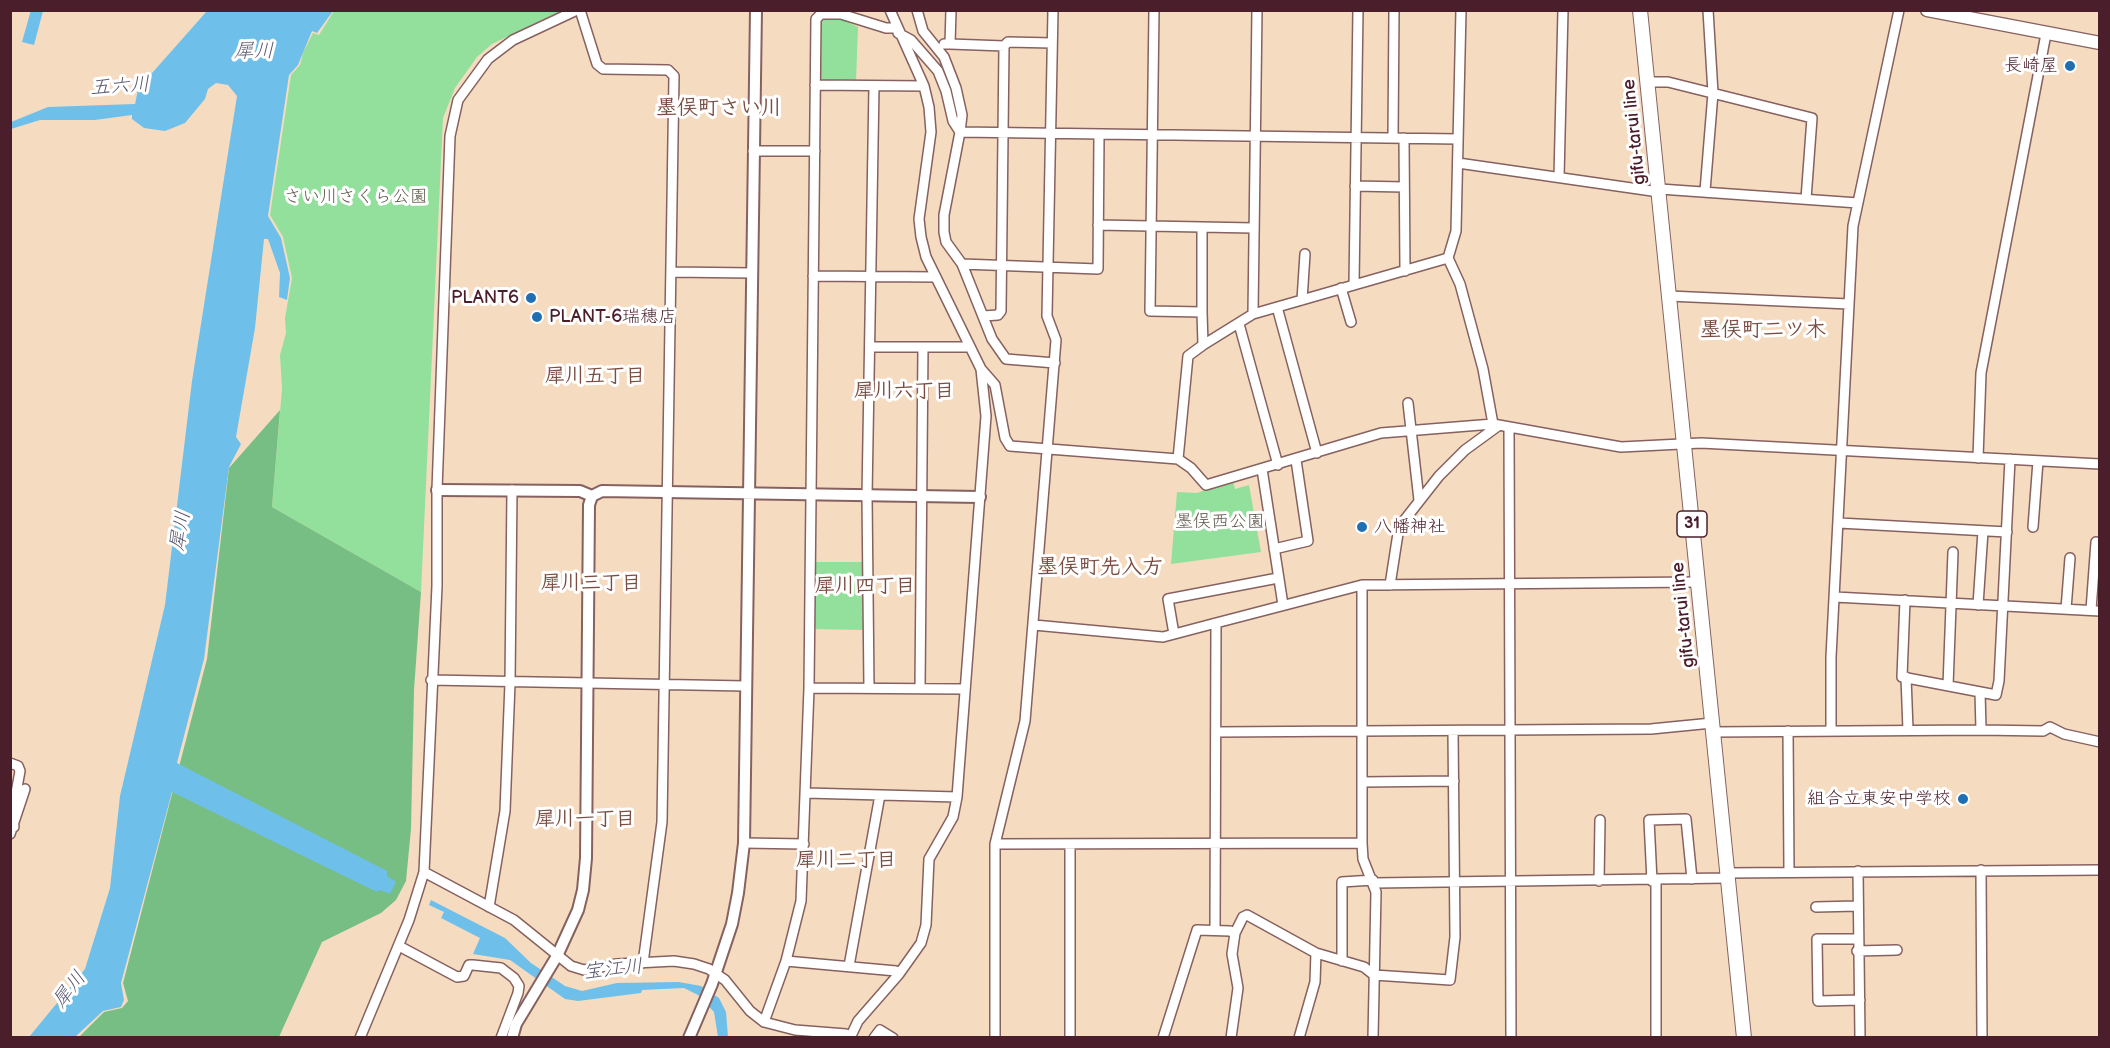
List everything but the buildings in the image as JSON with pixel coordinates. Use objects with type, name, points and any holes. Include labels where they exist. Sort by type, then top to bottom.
[{"type":"main road","name":"gifu-tarui line","points":[[1640,10],[1744,1038]]},
{"type":"main road","points":[[1927,10],[2100,44]]},
{"type":"street","points":[[360,1038],[416,902],[416,892],[424,872],[437,586],[437,490],[450,136],[458,100],[477,71],[500,49],[579,10],[597,64],[603,69],[668,70],[674,76],[662,822],[643,963]]},
{"type":"street","points":[[689,1038],[714,979],[737,901],[744,843],[756,10]]},
{"type":"street","points":[[917,10],[923,31],[944,57],[956,88],[962,115],[944,224],[946,242],[962,264],[992,339],[1006,359],[1055,363]]},
{"type":"street","points":[[950,44],[951,10]]},
{"type":"street","points":[[995,1038],[996,844],[1025,721],[1055,363],[1056,340],[1047,316],[1053,10]]},
{"type":"street","points":[[1154,10],[1150,311],[1202,312]]},
{"type":"street","points":[[1252,314],[1257,10]]},
{"type":"street","points":[[1353,284],[1358,10]]},
{"type":"street","points":[[1393,138],[1394,10]]},
{"type":"street","points":[[1461,10],[1456,231],[1448,258],[1460,284],[1496,425]]},
{"type":"street","points":[[1559,177],[1563,10]]},
{"type":"street","points":[[1705,191],[1713,93],[1708,10]]},
{"type":"street","points":[[1831,730],[1831,660],[1853,226],[1899,10]]},
{"type":"street","points":[[890,12],[924,86],[929,107],[931,132],[919,219],[923,247],[969,347],[981,369],[995,385],[1006,443],[1010,446],[1178,459],[1191,468],[1206,485],[1381,433],[1411,429],[1496,425],[1621,447],[1684,444],[2100,464]]},
{"type":"street","points":[[765,1022],[786,961],[801,901],[804,844],[816,20],[821,14],[841,14],[897,30],[911,40],[938,71],[946,91],[953,122],[960,132]]},
{"type":"street","points":[[1978,458],[1982,373],[2046,34]]},
{"type":"street","points":[[938,49],[941,45],[950,44],[1004,46],[1008,42],[1052,43]]},
{"type":"street","points":[[983,316],[998,315],[1001,310],[1004,46]]},
{"type":"street","points":[[1648,82],[1668,82],[1812,118],[1806,199]]},
{"type":"street","points":[[815,85],[924,86]]},
{"type":"street","points":[[869,688],[867,496],[874,86]]},
{"type":"street","points":[[960,132],[1458,139]]},
{"type":"street","points":[[962,264],[1098,269],[1099,135]]},
{"type":"street","points":[[1404,138],[1405,271]]},
{"type":"street","points":[[753,151],[815,151]]},
{"type":"street","points":[[1458,163],[1660,191],[1705,191],[1858,204]]},
{"type":"street","points":[[1355,186],[1404,188]]},
{"type":"street","points":[[1098,225],[1253,228]]},
{"type":"street","points":[[1202,228],[1203,345]]},
{"type":"street","points":[[1302,300],[1305,254]]},
{"type":"street","points":[[1178,459],[1188,356],[1252,314],[1448,258]]},
{"type":"street","points":[[671,272],[752,273]]},
{"type":"street","points":[[813,276],[936,277]]},
{"type":"street","points":[[1341,288],[1351,322]]},
{"type":"street","points":[[1669,296],[1849,304]]},
{"type":"street","points":[[1277,308],[1317,453]]},
{"type":"street","points":[[1239,324],[1278,465]]},
{"type":"street","points":[[870,346],[969,347]]},
{"type":"street","points":[[920,688],[923,347]]},
{"type":"street","points":[[424,872],[514,920],[555,959],[570,966],[584,970],[616,964],[674,961],[694,964],[765,1022],[795,1030],[846,1034],[849,1038],[858,1021],[899,974],[921,943],[926,925],[929,859],[953,817],[957,797],[986,416],[981,369]]},
{"type":"street","points":[[1408,403],[1419,500]]},
{"type":"street","points":[[1390,585],[1398,527],[1419,500],[1465,450],[1496,425]]},
{"type":"street","points":[[1509,427],[1511,1038]]},
{"type":"street","points":[[1905,600],[1902,676],[1996,695],[2010,459]]},
{"type":"street","points":[[1274,549],[1308,541],[1296,460]]},
{"type":"street","points":[[2033,527],[2038,461]]},
{"type":"street","points":[[1262,469],[1283,605]]},
{"type":"street","points":[[489,907],[503,835],[510,683],[512,489]]},
{"type":"street","points":[[437,490],[580,491],[592,496],[602,491],[980,497]]},
{"type":"street","points":[[512,1038],[516,1024],[536,987],[555,959],[578,909],[583,890],[586,858],[587,684],[592,496]]},
{"type":"street","points":[[1839,523],[2007,532]]},
{"type":"street","points":[[1978,604],[1983,531]]},
{"type":"street","points":[[1835,597],[2095,611],[2096,542]]},
{"type":"street","points":[[1948,686],[1953,608],[1951,603],[1953,552]]},
{"type":"street","points":[[2066,609],[2070,558]]},
{"type":"street","points":[[1174,634],[1168,599],[1278,578]]},
{"type":"street","points":[[1034,625],[1163,637],[1362,585],[1699,582]]},
{"type":"street","points":[[1362,585],[1362,843],[1363,859],[1374,882],[1373,1038]]},
{"type":"street","points":[[1215,929],[1216,623]]},
{"type":"street","points":[[1906,677],[1908,730]]},
{"type":"street","points":[[431,680],[745,686]]},
{"type":"street","points":[[808,688],[964,689]]},
{"type":"street","points":[[1980,692],[1981,730]]},
{"type":"street","points":[[1217,732],[1713,728],[1788,731],[2043,731],[2050,728],[2064,734],[2100,742]]},
{"type":"street","points":[[1231,1038],[1238,988],[1232,954],[1235,933],[1247,915],[1316,953],[1364,967],[1374,975],[1450,980],[1455,937],[1453,731]]},
{"type":"street","points":[[1788,731],[1789,871]]},
{"type":"street","points":[[10,763],[18,766],[20,771],[12,815],[12,830]]},
{"type":"street","points":[[1362,782],[1454,781]]},
{"type":"street","points":[[12,830],[25,789]]},
{"type":"street","points":[[806,793],[957,797]]},
{"type":"street","points":[[849,966],[880,795]]},
{"type":"street","points":[[1656,1038],[1654,881],[1649,819],[1686,819],[1692,879]]},
{"type":"street","points":[[1599,881],[1600,820]]},
{"type":"street","points":[[744,843],[804,844]]},
{"type":"street","points":[[996,844],[1362,843]]},
{"type":"street","points":[[1070,844],[1070,1038]]},
{"type":"street","points":[[1981,870],[1982,1038]]},
{"type":"street","points":[[1342,961],[1342,882],[1654,881],[1789,871],[2100,870]]},
{"type":"street","points":[[1858,871],[1857,951],[1860,1038]]},
{"type":"street","points":[[1816,907],[1857,906]]},
{"type":"street","points":[[1163,1038],[1194,934],[1197,930],[1215,929],[1235,933]]},
{"type":"street","points":[[1857,939],[1817,939],[1818,1001],[1860,1000]]},
{"type":"street","points":[[399,946],[461,978],[469,965],[501,968],[514,978],[519,986],[518,993],[501,1038]]},
{"type":"street","points":[[1857,951],[1897,950]]},
{"type":"street","points":[[1299,1038],[1315,982],[1316,953]]},
{"type":"street","points":[[786,961],[896,971],[899,974]]},
{"type":"street","points":[[874,1038],[880,1030],[893,1038]]},
{"type":"green space","name":"さい川さくら公園","points":[[334,11],[561,11],[492,44],[477,57],[455,88],[443,118],[421,592],[272,507],[282,389],[280,355],[286,333],[285,318],[292,278],[283,237],[270,215],[291,75],[300,65],[313,33],[319,35]]},
{"type":"green space","points":[[839,18],[858,27],[856,82],[819,82],[820,19]]},
{"type":"green space","points":[[280,410],[272,507],[421,592],[414,690],[411,829],[406,881],[396,900],[381,913],[322,942],[279,1037],[78,1038],[104,1012],[122,1008],[128,1001],[123,983],[207,659],[229,468]]},
{"type":"green space","name":"墨俣西公園","points":[[1233,480],[1235,489],[1249,485],[1261,552],[1171,564],[1177,492],[1197,493]]},
{"type":"green space","points":[[812,562],[864,562],[863,630],[812,629]]},
{"type":"water","points":[[31,10],[43,11],[34,45],[22,42]]},
{"type":"water","name":"犀川","points":[[207,11],[333,11],[317,33],[312,31],[298,65],[289,75],[268,216],[281,238],[290,278],[287,300],[279,297],[280,273],[268,239],[264,239],[255,328],[236,437],[241,444],[229,467],[204,659],[177,763],[387,871],[387,876],[396,882],[390,894],[380,890],[377,892],[172,792],[121,983],[124,1000],[121,1007],[103,1011],[75,1037],[29,1037],[85,969],[110,888],[120,796],[165,605],[192,381],[237,96],[228,85],[216,83],[208,89],[205,99],[185,123],[165,131],[144,128],[132,119],[132,115],[95,120],[40,120],[11,129],[11,122],[48,107],[135,104],[138,90]]},
{"type":"water","name":"宝江川","points":[[431,900],[505,938],[531,963],[565,986],[582,991],[617,983],[679,982],[701,986],[719,998],[726,1012],[728,1037],[718,1037],[714,1012],[698,995],[684,988],[642,990],[641,993],[578,1001],[565,999],[510,960],[473,954],[480,938],[441,918],[444,912],[429,905]]},
{"type":"place","name":"長崎屋","points":[[2070,66]]},
{"type":"place","name":"PLANT6","points":[[531,298]]},
{"type":"place","name":"PLANT-6瑞穂店","points":[[537,317]]},
{"type":"place","name":"八幡神社","points":[[1362,527]]},
{"type":"place","name":"組合立東安中学校","points":[[1963,799]]},
{"type":"district","name":"墨俣町さい川","points":[[719,109]]},
{"type":"district","name":"墨俣町二ツ木","points":[[1763,331]]},
{"type":"district","name":"犀川五丁目","points":[[595,377]]},
{"type":"district","name":"犀川六丁目","points":[[904,392]]},
{"type":"district","name":"墨俣町先入方","points":[[1100,568]]},
{"type":"district","name":"犀川三丁目","points":[[591,584]]},
{"type":"district","name":"犀川四丁目","points":[[865,587]]},
{"type":"district","name":"犀川一丁目","points":[[585,820]]},
{"type":"district","name":"犀川二丁目","points":[[846,861]]},
{"type":"water label","name":"五六川","points":[[120,87]]}]
